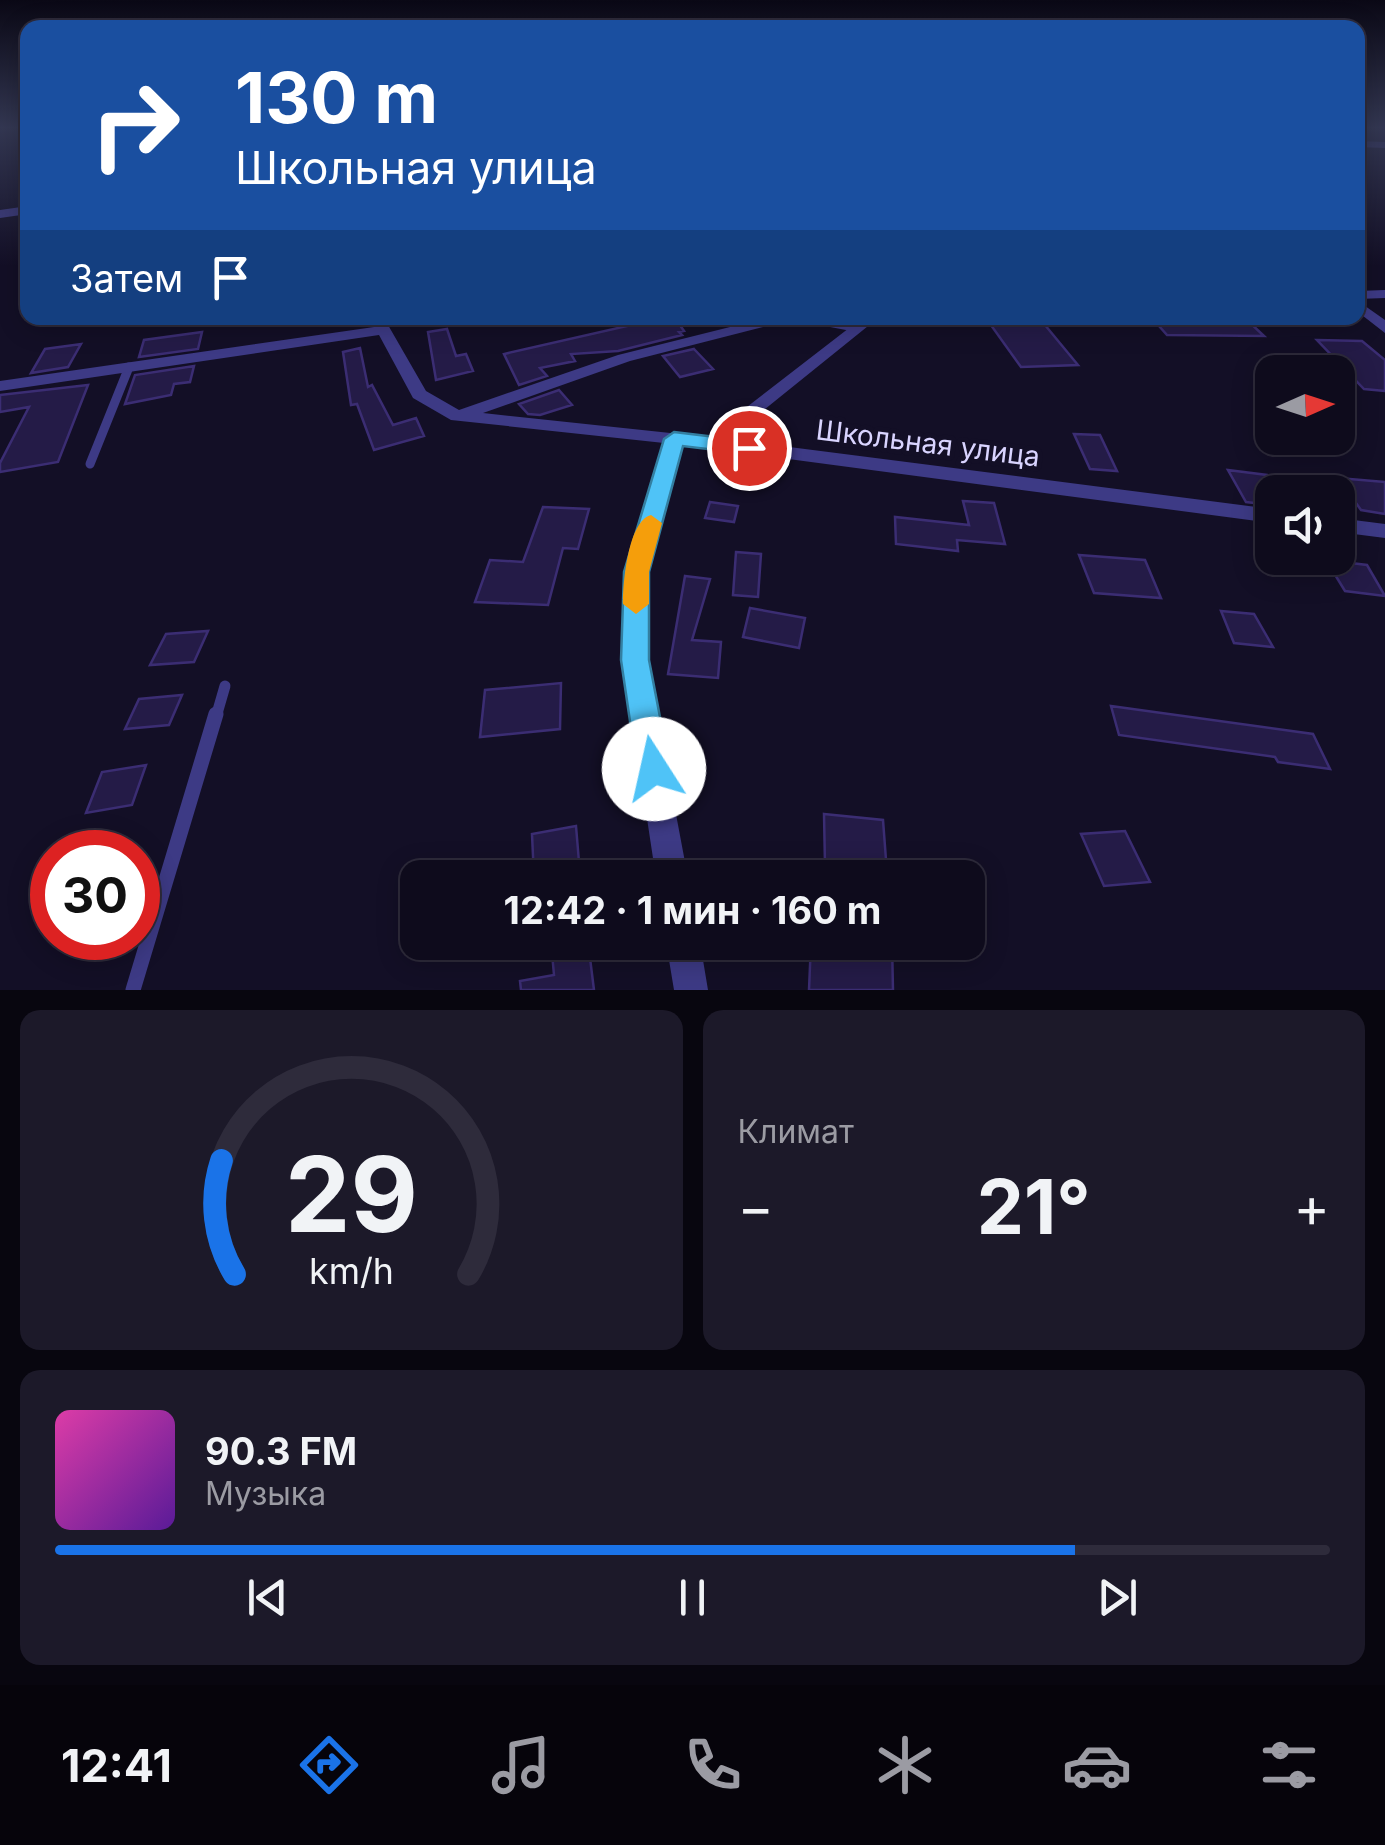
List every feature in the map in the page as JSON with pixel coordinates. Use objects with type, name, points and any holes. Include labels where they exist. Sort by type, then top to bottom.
[{"type":"street","points":[[1365,312],[1385,328]]},
{"type":"street","points":[[0,386],[374,325]]},
{"type":"street","points":[[381,325],[419,394],[457,416],[624,358],[754,325]]},
{"type":"street","points":[[712,443],[861,325]]},
{"type":"street","name":"Школьная улица","points":[[457,416],[712,443],[1255,514]]},
{"type":"street","points":[[669,860],[635,660],[636,572],[674,439]]},
{"type":"street","points":[[1355,527],[1385,531]]},
{"type":"street","points":[[686,960],[691,990]]},
{"type":"lane","points":[[90,464],[128,367]]},
{"type":"lane","points":[[133,990],[224,686]]},
{"type":"building","points":[[631,325],[680,325],[684,331],[679,332],[682,335],[618,351],[571,354],[575,361],[540,368],[547,376],[519,385],[504,354]]},
{"type":"building","points":[[991,325],[1045,325],[1078,365],[1021,367]]},
{"type":"building","points":[[1158,325],[1252,325],[1264,336],[1167,335]]},
{"type":"building","points":[[447,329],[456,356],[466,354],[473,371],[436,380],[428,332]]},
{"type":"building","points":[[202,332],[198,349],[139,357],[144,340]]},
{"type":"building","points":[[1317,340],[1362,341],[1385,360],[1385,391],[1364,389],[1355,380],[1355,355],[1331,355]]},
{"type":"building","points":[[81,344],[68,367],[31,373],[45,349]]},
{"type":"building","points":[[360,348],[368,387],[372,385],[393,425],[416,418],[424,436],[374,450],[357,404],[351,405],[343,352]]},
{"type":"building","points":[[694,349],[713,369],[680,377],[663,356]]},
{"type":"building","points":[[194,366],[190,382],[174,384],[171,395],[125,404],[135,375]]},
{"type":"building","points":[[88,385],[58,462],[0,472],[0,463],[29,407],[0,412],[0,395]]},
{"type":"building","points":[[559,390],[572,405],[540,415],[528,414],[519,404]]},
{"type":"building","points":[[1074,434],[1100,435],[1117,471],[1090,469]]},
{"type":"building","points":[[1228,470],[1267,475],[1255,475],[1255,503],[1246,502]]},
{"type":"building","points":[[1355,479],[1385,482],[1385,514],[1361,510],[1355,502]]},
{"type":"building","points":[[963,501],[994,503],[1005,544],[957,540],[958,551],[896,544],[895,517],[969,525]]},
{"type":"building","points":[[710,502],[738,506],[734,522],[705,518]]},
{"type":"building","points":[[543,507],[589,509],[578,549],[563,548],[548,605],[475,602],[490,560],[523,562]]},
{"type":"building","points":[[736,552],[761,554],[758,597],[733,595]]},
{"type":"building","points":[[1079,555],[1145,560],[1161,598],[1094,593]]},
{"type":"building","points":[[1355,564],[1367,565],[1385,596],[1345,591],[1335,575],[1355,575]]},
{"type":"building","points":[[685,576],[710,579],[692,640],[721,642],[718,678],[668,674]]},
{"type":"building","points":[[750,608],[805,618],[799,648],[743,637]]},
{"type":"building","points":[[1221,611],[1254,614],[1273,647],[1234,643]]},
{"type":"building","points":[[208,631],[194,662],[150,665],[166,634]]},
{"type":"building","points":[[561,683],[560,729],[480,737],[485,690]]},
{"type":"building","points":[[182,695],[169,725],[125,729],[139,699]]},
{"type":"building","points":[[1111,706],[1313,734],[1330,769],[1278,762],[1275,757],[1119,735]]},
{"type":"building","points":[[146,765],[132,805],[86,813],[102,772]]},
{"type":"building","points":[[824,814],[883,820],[886,860],[825,860]]},
{"type":"building","points":[[576,826],[579,860],[533,860],[532,834]]},
{"type":"building","points":[[1125,831],[1150,882],[1104,886],[1081,834]]},
{"type":"building","points":[[553,960],[590,960],[594,990],[521,990],[520,981],[554,975]]},
{"type":"building","points":[[810,960],[892,960],[893,990],[809,990]]},
{"type":"slow traffic","points":[[636,604],[636,572],[651,523]]},
{"type":"route","points":[[654,769],[635,660],[636,572],[674,439],[749,448]]}]
